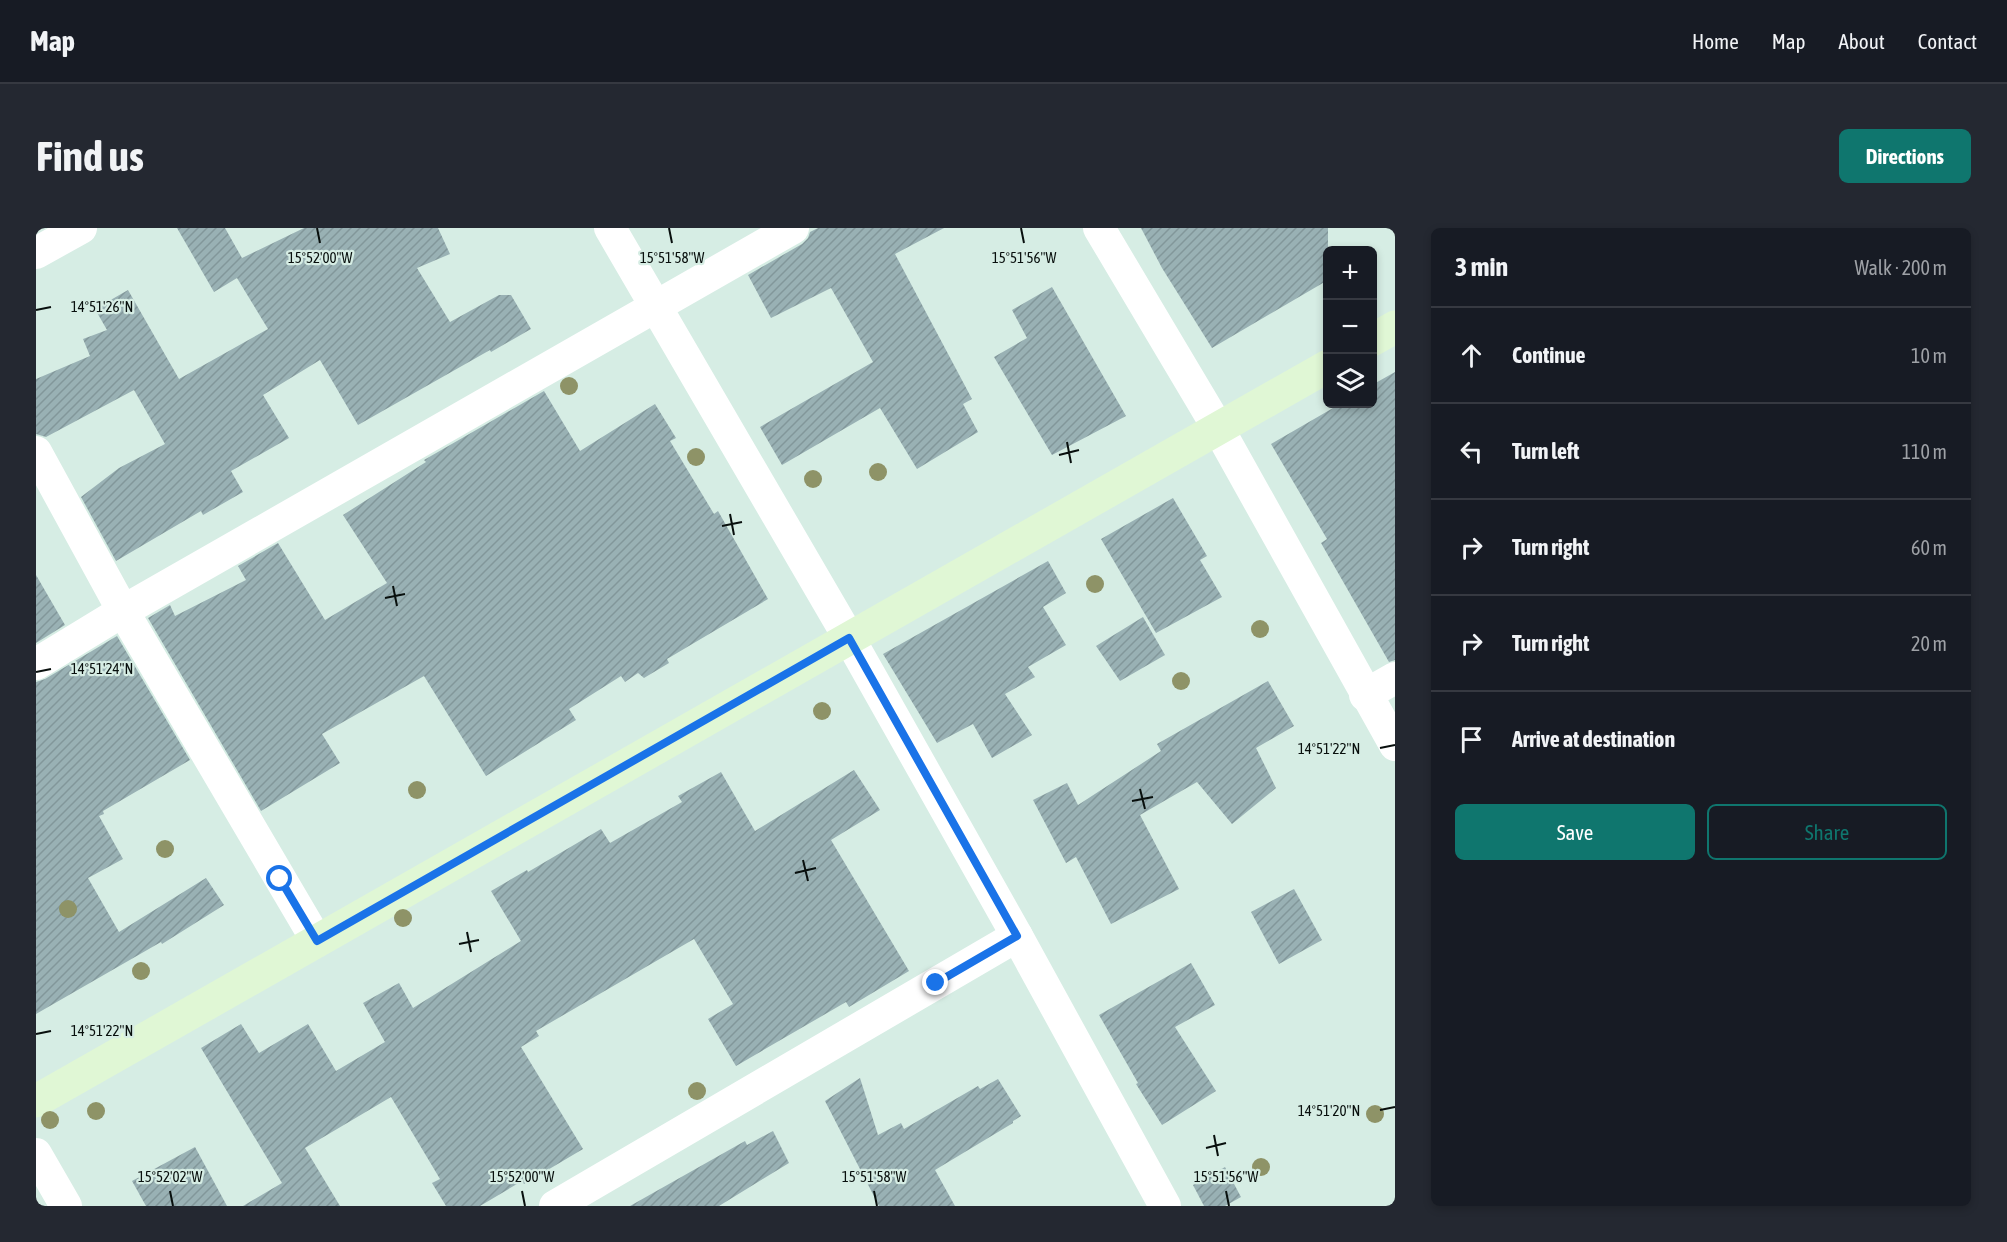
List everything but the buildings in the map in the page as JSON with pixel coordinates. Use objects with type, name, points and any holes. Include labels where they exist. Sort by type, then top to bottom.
[{"type":"street","points":[[36,253],[81,228]]},
{"type":"street","points":[[610,228],[849,638],[1017,936],[1165,1206]]},
{"type":"street","points":[[36,663],[793,228]]},
{"type":"street","points":[[1099,228],[1218,428],[1365,695],[1395,745]]},
{"type":"street","points":[[1377,337],[1395,327]]},
{"type":"street","points":[[36,1101],[1323,369]]},
{"type":"street","points":[[36,452],[123,611],[317,941]]},
{"type":"street","points":[[1365,695],[1395,678]]},
{"type":"street","points":[[555,1206],[1017,936]]},
{"type":"street","points":[[36,1154],[66,1206]]},
{"type":"route","points":[[280,879],[317,941],[849,638],[1017,936],[936,983]]}]
